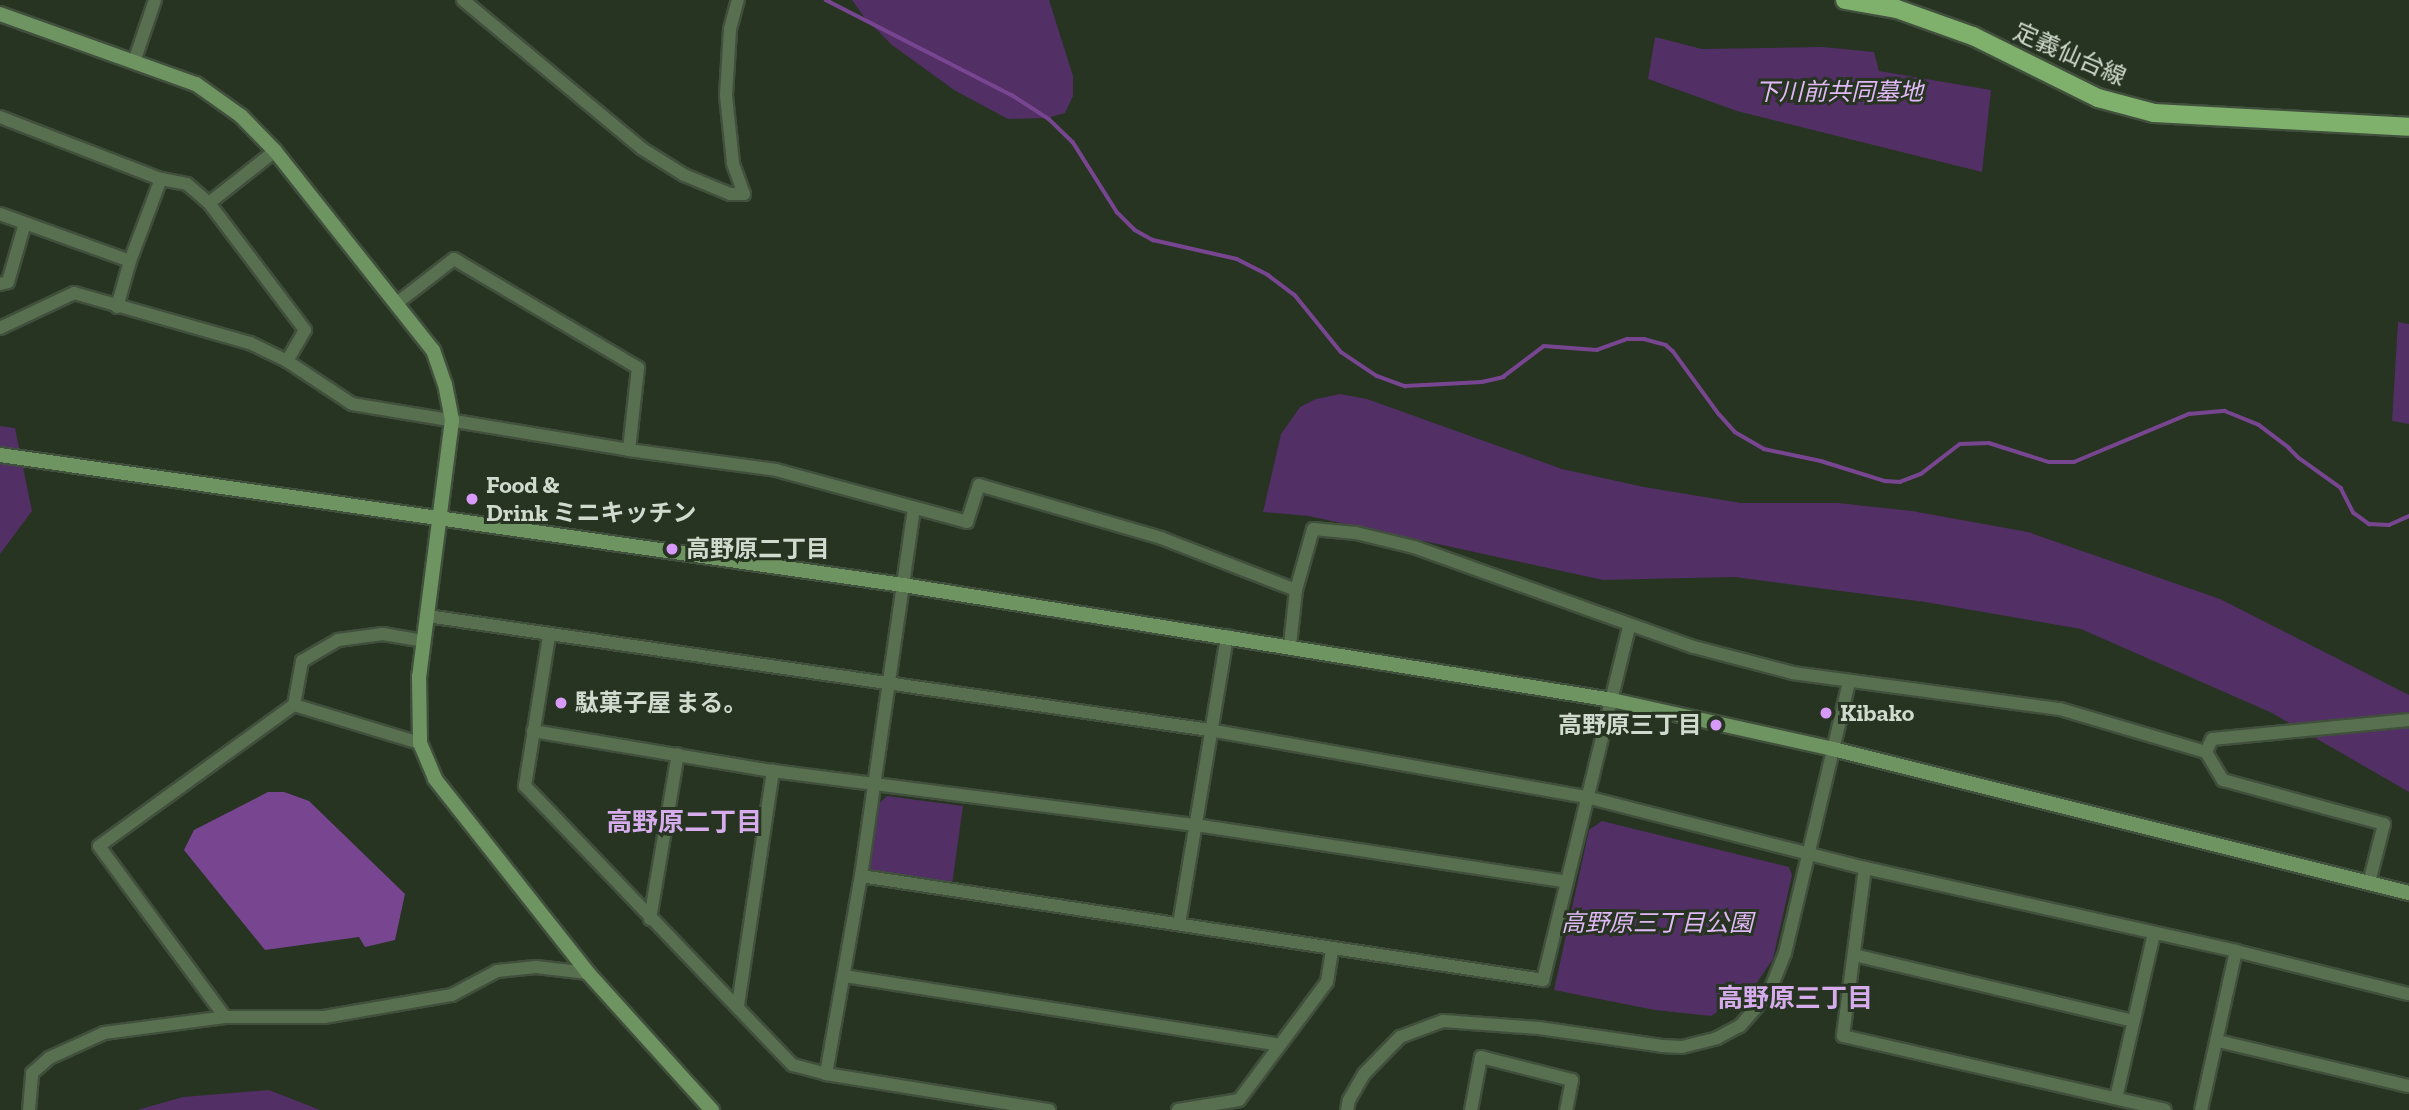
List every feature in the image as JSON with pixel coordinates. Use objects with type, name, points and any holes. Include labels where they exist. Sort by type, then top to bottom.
[{"type":"main road","name":"定義仙台線","points":[[1845,0],[1897,9],[1973,36],[2098,98],[2154,113],[2409,127]]},
{"type":"street","points":[[134,62],[155,0]]},
{"type":"street","points":[[463,0],[641,148],[684,175],[730,194],[744,194],[733,163],[726,95],[730,29],[738,0]]},
{"type":"street","points":[[0,14],[196,84],[240,116],[275,151],[432,350],[445,384],[452,420],[419,676],[420,743],[435,779],[588,973],[712,1110]]},
{"type":"street","points":[[0,117],[161,179],[187,184],[209,203],[305,330],[287,361]]},
{"type":"street","points":[[209,203],[275,151]]},
{"type":"street","points":[[117,307],[130,261],[161,179]]},
{"type":"street","points":[[0,214],[130,261]]},
{"type":"street","points":[[0,284],[9,282],[24,223]]},
{"type":"street","points":[[397,303],[454,259],[638,369],[629,450]]},
{"type":"street","points":[[0,328],[74,293],[250,343],[287,361],[352,404],[629,450],[776,470],[967,522],[979,485],[1161,538],[1296,590]]},
{"type":"street","points":[[0,455],[903,585],[1290,645],[1612,700],[1833,749],[2409,893]]},
{"type":"street","points":[[827,1074],[876,782],[914,508]]},
{"type":"street","points":[[1290,645],[1296,590],[1313,529],[1356,533],[1414,547],[1629,626],[1793,673],[2060,709],[2206,752],[2223,780],[2384,824],[2369,883]]},
{"type":"street","points":[[427,616],[549,636],[1209,730],[1586,797],[1809,855],[2236,951],[2409,994]]},
{"type":"street","points":[[861,876],[1332,950],[1544,980],[1629,626]]},
{"type":"street","points":[[225,1017],[99,846],[293,705],[302,661],[338,640],[383,634],[424,641]]},
{"type":"street","points":[[549,636],[525,786],[793,1065],[827,1074],[1049,1110]]},
{"type":"street","points":[[1179,925],[1209,730],[1227,636]]},
{"type":"street","points":[[1347,1110],[1349,1100],[1364,1074],[1400,1037],[1443,1021],[1539,1028],[1662,1046],[1682,1046],[1717,1038],[1740,1026],[1769,993],[1785,953],[1849,682]]},
{"type":"street","points":[[293,705],[420,743]]},
{"type":"street","points":[[2206,752],[2212,739],[2409,720]]},
{"type":"street","points":[[533,731],[774,771],[1196,825],[1567,882]]},
{"type":"street","points":[[650,919],[678,754]]},
{"type":"street","points":[[738,1005],[774,771]]},
{"type":"street","points":[[1865,868],[1843,1036],[2165,1110]]},
{"type":"street","points":[[2116,1098],[2154,933]]},
{"type":"street","points":[[1178,1110],[1239,1100],[1327,982],[1332,950]]},
{"type":"street","points":[[2201,1110],[2236,951]]},
{"type":"street","points":[[1854,955],[2133,1021]]},
{"type":"street","points":[[29,1110],[32,1073],[49,1058],[104,1033],[225,1017],[324,1017],[452,995],[497,971],[536,967],[588,973]]},
{"type":"street","points":[[845,976],[1279,1045]]},
{"type":"street","points":[[2218,1041],[2409,1086]]},
{"type":"street","points":[[1471,1110],[1481,1057],[1573,1080],[1566,1110]]},
{"type":"green space","points":[[852,0],[1049,0],[1073,76],[1073,96],[1065,113],[1047,118],[1008,119],[954,90],[892,45],[864,17]]},
{"type":"green space","name":"下川前共同墓地","points":[[1655,37],[1702,49],[1823,47],[1874,52],[1879,71],[1991,90],[1982,172],[1737,111],[1648,79]]},
{"type":"green space","points":[[2398,322],[2409,324],[2409,424],[2392,421]]},
{"type":"green space","points":[[1340,394],[1367,399],[1562,469],[1644,487],[1741,503],[1838,503],[1912,511],[2028,532],[2220,599],[2409,695],[2409,792],[2272,713],[2081,629],[1925,602],[1734,577],[1603,580],[1309,516],[1263,512],[1281,434],[1300,407],[1316,399]]},
{"type":"green space","points":[[0,426],[15,428],[32,511],[0,554]]},
{"type":"green space","points":[[887,796],[963,806],[952,885],[868,873],[878,804]]},
{"type":"green space","name":"高野原三丁目公園","points":[[1602,821],[1789,867],[1792,875],[1773,959],[1752,990],[1711,1016],[1655,1010],[1554,990],[1589,830]]},
{"type":"green space","points":[[269,1090],[320,1110],[137,1110],[183,1097]]},
{"type":"shaded area","points":[[268,792],[284,792],[309,801],[405,894],[395,940],[365,947],[359,937],[265,950],[184,850],[194,830]]},
{"type":"waterway","points":[[826,0],[1012,95],[1049,119],[1073,142],[1117,212],[1135,230],[1153,240],[1237,259],[1268,275],[1295,295],[1341,352],[1377,376],[1405,386],[1482,382],[1503,377],[1544,346],[1597,350],[1627,339],[1644,339],[1666,345],[1673,351],[1735,432],[1764,449],[1821,461],[1885,481],[1900,482],[1921,474],[1960,444],[1989,443],[2049,462],[2074,462],[2189,414],[2225,411],[2259,425],[2341,488],[2354,513],[2369,524],[2389,525],[2409,516]]},
{"type":"place","name":"Food & Drink ミニキッチン","points":[[472,499]]},
{"type":"place","name":"高野原二丁目","points":[[672,549]]},
{"type":"place","name":"駄菓子屋 まる。","points":[[561,703]]},
{"type":"place","name":"Kibako","points":[[1826,713]]},
{"type":"place","name":"高野原三丁目","points":[[1716,725]]},
{"type":"district","name":"高野原二丁目","points":[[684,823]]},
{"type":"district","name":"高野原三丁目","points":[[1795,999]]}]
